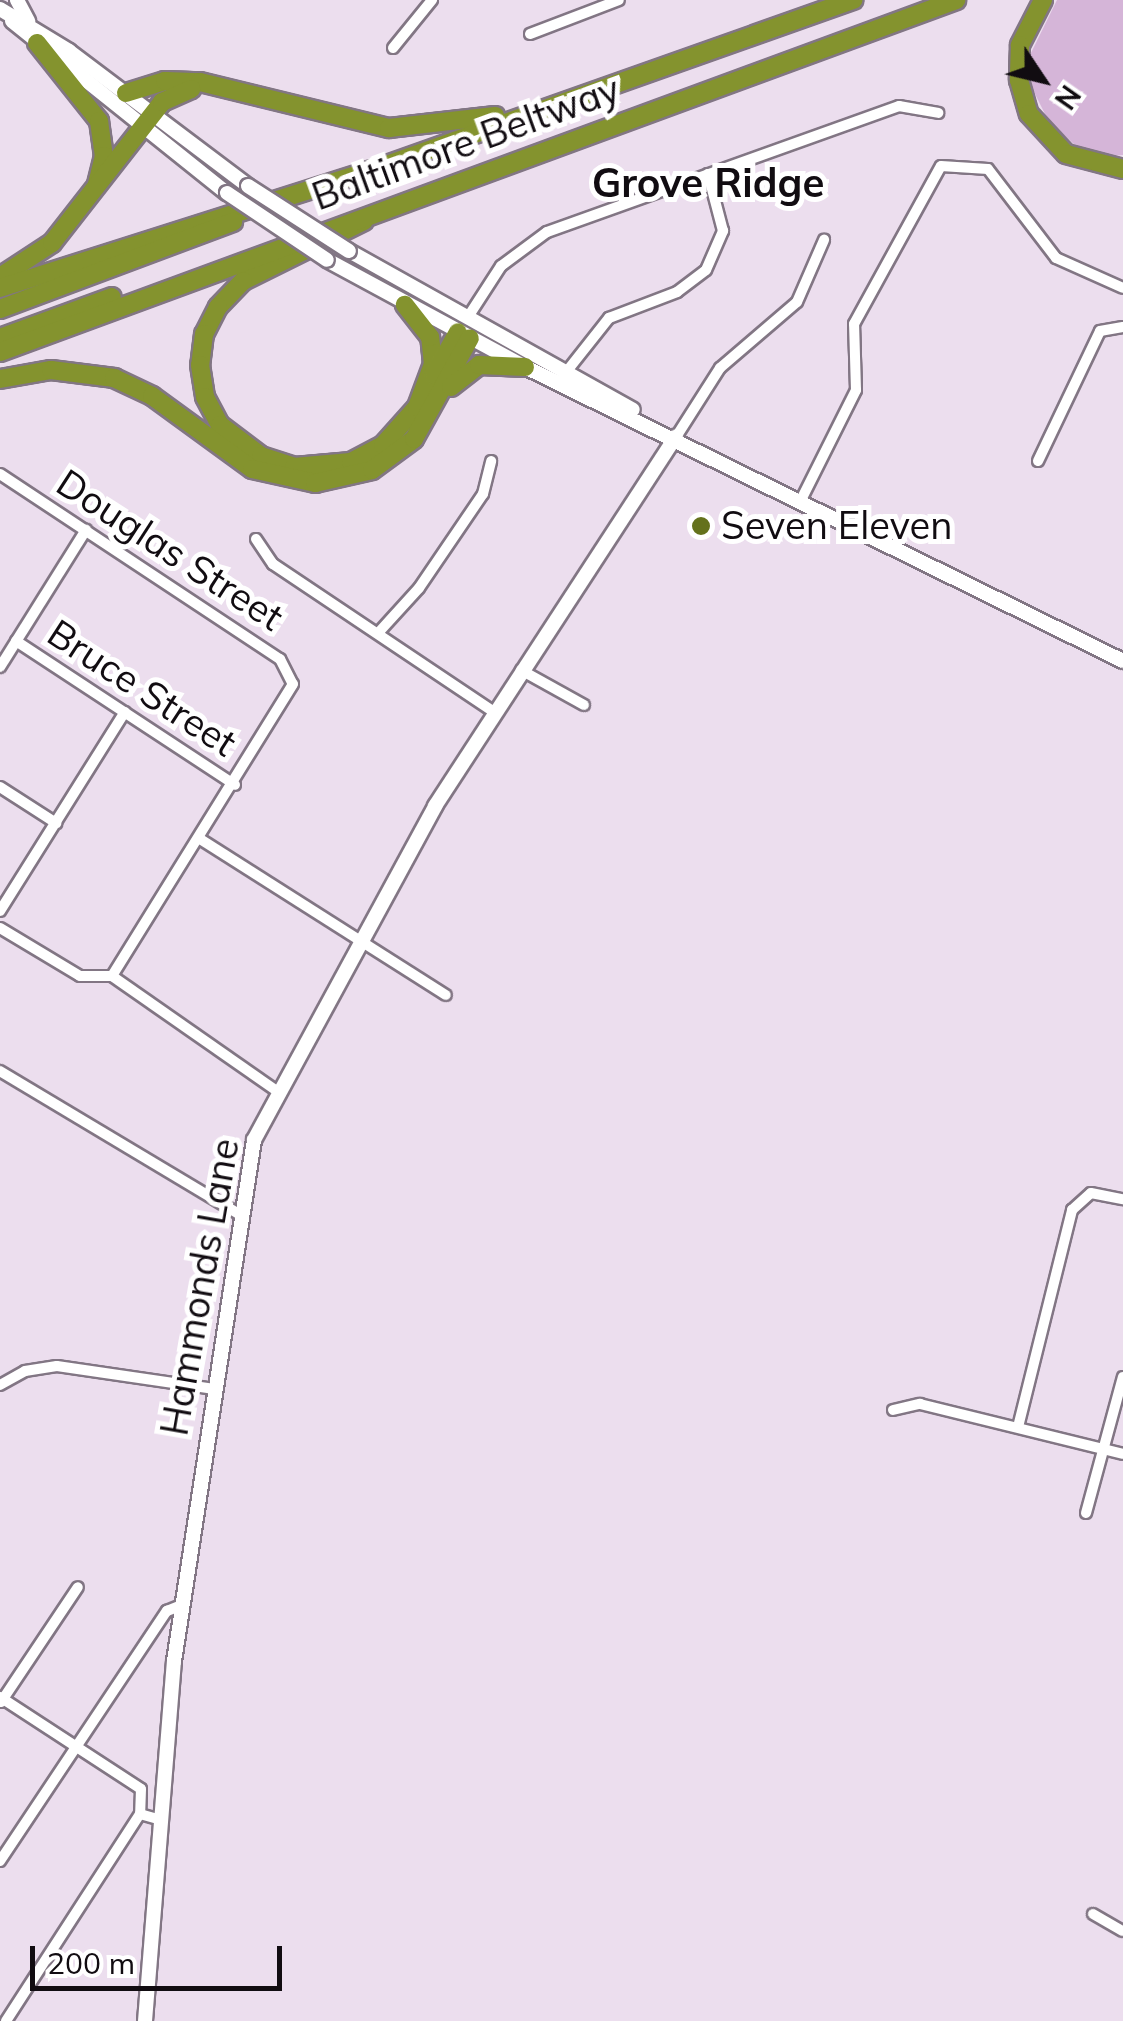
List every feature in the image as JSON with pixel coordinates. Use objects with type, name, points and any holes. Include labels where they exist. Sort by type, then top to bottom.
[{"type":"highway","name":"Baltimore Beltway","points":[[0,288],[384,166],[853,0]]},
{"type":"highway","name":"Baltimore Beltway","points":[[0,352],[231,262],[956,0]]},
{"type":"highway","points":[[1043,0],[1020,46],[1019,80],[1029,114],[1066,154],[1123,169]]},
{"type":"highway","points":[[34,34],[99,121],[104,156],[91,199]]},
{"type":"highway","points":[[126,93],[182,80],[360,125],[418,128],[583,94]]},
{"type":"highway","points":[[0,277],[52,243],[176,90],[242,94]]},
{"type":"highway","points":[[0,309],[384,166]]},
{"type":"highway","points":[[384,206],[350,231],[264,269],[230,293],[204,334],[201,380],[220,425],[244,446],[274,462],[313,468],[351,462],[383,445],[466,329]]},
{"type":"highway","points":[[0,338],[231,262]]},
{"type":"highway","points":[[406,305],[430,337],[426,390]]},
{"type":"highway","points":[[435,408],[466,329]]},
{"type":"highway","points":[[0,379],[51,370],[114,378],[152,396],[252,469],[298,482],[372,470],[414,440],[467,371],[502,362],[524,367]]},
{"type":"main road","points":[[17,0],[34,34],[147,122],[226,193],[327,260],[406,305],[568,371],[676,437]]},
{"type":"main road","points":[[0,10],[126,93],[147,122],[524,367],[676,437],[1123,662]]},
{"type":"main road","name":"Hammonds Lane","points":[[146,2021],[182,1606],[238,1214],[254,1140],[360,940],[494,712],[676,437]]},
{"type":"street","points":[[393,48],[432,0]]},
{"type":"street","points":[[568,18],[576,0]]},
{"type":"street","points":[[530,34],[619,0]]},
{"type":"street","points":[[466,329],[501,266],[529,242],[899,106],[938,114]]},
{"type":"street","points":[[801,500],[856,390],[854,324],[941,166],[988,169],[1056,258],[1123,288]]},
{"type":"street","points":[[568,371],[609,318],[677,292],[706,270],[723,231],[708,174]]},
{"type":"street","points":[[676,437],[720,368],[797,302],[824,240]]},
{"type":"street","points":[[1038,462],[1100,331],[1123,327]]},
{"type":"street","points":[[378,632],[419,588],[483,494],[491,462]]},
{"type":"street","name":"Douglas Street","points":[[0,474],[280,659],[292,674],[287,703],[112,976]]},
{"type":"street","points":[[0,667],[86,530]]},
{"type":"street","points":[[256,539],[274,564],[494,712]]},
{"type":"street","name":"Bruce Street","points":[[16,641],[234,785]]},
{"type":"street","points":[[521,670],[584,705]]},
{"type":"street","points":[[0,911],[124,712]]},
{"type":"street","points":[[0,787],[56,823]]},
{"type":"street","points":[[200,839],[446,995]]},
{"type":"street","points":[[0,928],[80,976],[112,976],[278,1092]]},
{"type":"street","points":[[0,1071],[238,1214]]},
{"type":"street","points":[[1018,1427],[1081,1196],[1123,1200]]},
{"type":"street","points":[[0,1385],[24,1372],[58,1366],[214,1389]]},
{"type":"street","points":[[1086,1513],[1123,1376]]},
{"type":"street","points":[[893,1410],[920,1404],[1123,1454]]},
{"type":"street","points":[[6,2021],[140,1814],[140,1789],[77,1745],[1,1700],[78,1587]]},
{"type":"street","points":[[0,1861],[166,1611],[182,1606]]},
{"type":"street","points":[[140,1814],[162,1820]]},
{"type":"street","points":[[1093,1914],[1123,1931]]},
{"type":"shaded area","points":[[1057,0],[1123,0],[1123,155],[1102,157],[1077,147],[1048,120],[1033,90],[1027,61]]},
{"type":"place","name":"Seven Eleven","points":[[701,526]]},
{"type":"district","name":"Grove Ridge","points":[[708,182]]}]
